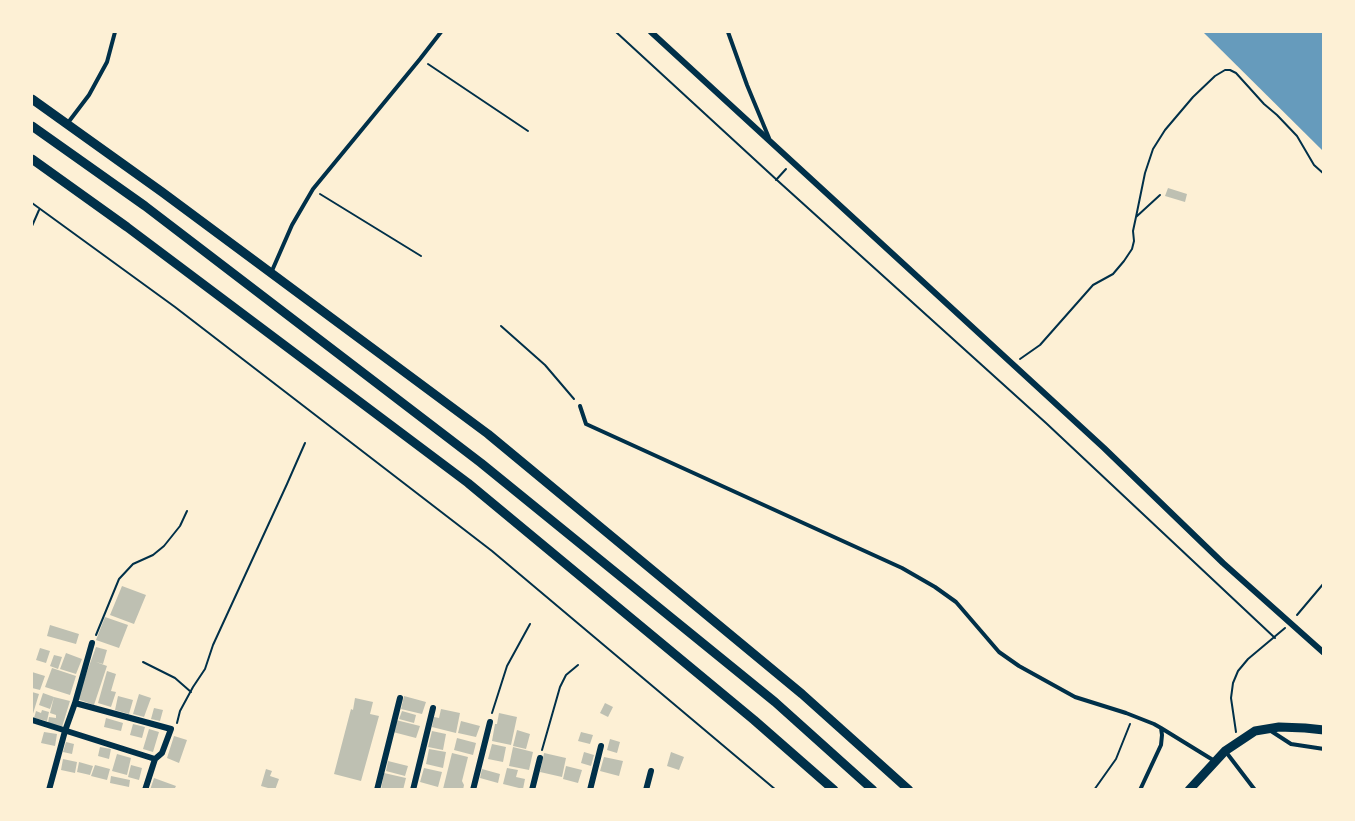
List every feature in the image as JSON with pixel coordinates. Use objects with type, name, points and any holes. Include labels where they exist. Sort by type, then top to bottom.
[{"type":"street","points":[[651,32],[1104,448],[1223,563],[1323,653]]},
{"type":"street","points":[[32,99],[162,192],[497,442],[802,694],[909,789]]},
{"type":"street","points":[[32,126],[145,206],[482,463],[775,702],[873,789]]},
{"type":"street","points":[[32,159],[127,227],[468,483],[834,789]]},
{"type":"street","points":[[49,789],[93,643]]},
{"type":"street","points":[[377,789],[400,698]]},
{"type":"street","points":[[75,703],[171,729],[162,753],[155,759],[145,789]]},
{"type":"street","points":[[413,789],[433,708]]},
{"type":"street","points":[[32,720],[155,759]]},
{"type":"street","points":[[473,789],[489,722]]},
{"type":"street","points":[[1189,789],[1225,751],[1255,731],[1279,727],[1323,730]]},
{"type":"street","points":[[590,789],[601,746]]},
{"type":"street","points":[[531,789],[540,758]]},
{"type":"street","points":[[646,789],[651,771]]},
{"type":"lane","points":[[67,124],[89,95],[106,62],[116,32]]},
{"type":"lane","points":[[271,273],[292,225],[313,189],[441,32]]},
{"type":"lane","points":[[728,32],[771,142]]},
{"type":"lane","points":[[580,406],[586,424],[902,568],[956,602],[999,652],[1019,666],[1076,697],[1154,724],[1215,762]]},
{"type":"lane","points":[[1140,789],[1161,745],[1161,728]]},
{"type":"lane","points":[[1268,729],[1291,744],[1323,749]]},
{"type":"lane","points":[[1225,751],[1255,789]]},
{"type":"path","points":[[616,32],[776,180],[1046,423],[1275,638]]},
{"type":"path","points":[[420,59],[528,131]]},
{"type":"path","points":[[1013,364],[1040,345],[1093,285],[1113,273],[1124,261],[1132,249],[1133,231],[1145,173],[1153,149],[1165,130],[1193,97],[1215,76],[1230,69],[1236,73],[1301,142],[1314,165],[1323,174]]},
{"type":"path","points":[[776,180],[793,162]]},
{"type":"path","points":[[313,189],[421,256]]},
{"type":"path","points":[[1136,218],[1160,195]]},
{"type":"path","points":[[32,203],[175,307],[492,551],[776,789]]},
{"type":"path","points":[[32,226],[39,209]]},
{"type":"path","points":[[501,326],[545,365],[580,406]]},
{"type":"path","points":[[171,729],[175,727],[180,711],[205,669],[213,645],[305,442]]},
{"type":"path","points":[[93,643],[119,579],[133,564],[153,555],[164,546],[180,526],[187,512]]},
{"type":"path","points":[[1237,742],[1231,698],[1238,671],[1248,659],[1290,623],[1323,583]]},
{"type":"path","points":[[489,722],[507,666],[530,624]]},
{"type":"path","points":[[143,662],[175,678],[191,692]]},
{"type":"path","points":[[540,758],[560,687],[566,675],[578,665]]},
{"type":"path","points":[[1094,789],[1116,759],[1134,716]]},
{"type":"water","points":[[1203,32],[1323,32],[1323,151]]},
{"type":"building","points":[[1168,188],[1187,194],[1185,202],[1165,196]]},
{"type":"building","points":[[122,586],[146,595],[134,624],[110,615]]},
{"type":"building","points":[[105,617],[128,625],[119,648],[96,640]]},
{"type":"building","points":[[50,625],[79,634],[76,644],[47,636]]},
{"type":"building","points":[[96,647],[107,650],[103,664],[96,662],[107,666],[94,705],[77,699]]},
{"type":"building","points":[[40,648],[50,651],[46,663],[36,660]]},
{"type":"building","points":[[66,653],[82,659],[76,674],[60,669]]},
{"type":"building","points":[[54,655],[62,657],[58,669],[50,666]]},
{"type":"building","points":[[52,668],[76,676],[70,695],[45,687]]},
{"type":"building","points":[[107,671],[116,674],[111,691],[116,692],[111,707],[98,703]]},
{"type":"building","points":[[32,672],[45,676],[40,690],[32,688]]},
{"type":"building","points":[[32,692],[39,694],[32,717]]},
{"type":"building","points":[[43,693],[54,697],[50,709],[39,705]]},
{"type":"building","points":[[139,694],[151,698],[144,717],[133,714]]},
{"type":"building","points":[[118,696],[133,700],[129,714],[115,710]]},
{"type":"building","points":[[404,696],[426,702],[422,714],[401,709]]},
{"type":"building","points":[[54,697],[70,701],[62,727],[48,723],[49,717],[56,718],[56,715],[50,713]]},
{"type":"building","points":[[355,698],[373,702],[370,714],[379,716],[361,781],[334,774]]},
{"type":"building","points":[[605,703],[613,707],[608,717],[600,713]]},
{"type":"building","points":[[154,708],[163,710],[160,721],[151,719]]},
{"type":"building","points":[[441,709],[460,713],[456,733],[432,727],[434,717],[439,718]]},
{"type":"building","points":[[42,710],[49,712],[47,721],[34,718],[36,711],[41,713]]},
{"type":"building","points":[[402,711],[416,715],[414,723],[399,719]]},
{"type":"building","points":[[499,713],[517,717],[511,745],[492,741]]},
{"type":"building","points":[[106,718],[123,723],[121,731],[104,727]]},
{"type":"building","points":[[396,720],[420,726],[416,738],[393,732]]},
{"type":"building","points":[[461,721],[480,726],[476,737],[458,733]]},
{"type":"building","points":[[133,724],[145,727],[142,738],[130,735]]},
{"type":"building","points":[[149,729],[159,732],[153,752],[143,749]]},
{"type":"building","points":[[517,730],[530,734],[526,749],[513,746]]},
{"type":"building","points":[[432,731],[446,734],[443,750],[428,747]]},
{"type":"building","points":[[44,732],[57,734],[55,746],[41,743]]},
{"type":"building","points":[[581,732],[593,735],[590,744],[578,741]]},
{"type":"building","points":[[174,736],[187,740],[179,763],[167,758]]},
{"type":"building","points":[[457,738],[476,743],[473,755],[454,750]]},
{"type":"building","points":[[610,739],[620,742],[617,753],[607,750]]},
{"type":"building","points":[[66,742],[74,744],[72,754],[63,752]]},
{"type":"building","points":[[492,744],[506,747],[503,762],[488,759]]},
{"type":"building","points":[[100,747],[111,749],[109,759],[98,756]]},
{"type":"building","points":[[513,747],[533,752],[529,770],[509,766]]},
{"type":"building","points":[[429,749],[446,752],[443,768],[426,764]]},
{"type":"building","points":[[584,752],[594,755],[591,766],[581,763]]},
{"type":"building","points":[[671,752],[684,757],[679,770],[667,766]]},
{"type":"building","points":[[452,753],[468,757],[462,781],[463,790],[443,789]]},
{"type":"building","points":[[544,753],[566,758],[562,777],[540,772]]},
{"type":"building","points":[[117,754],[131,758],[127,775],[112,771]]},
{"type":"building","points":[[604,757],[623,761],[619,776],[600,771]]},
{"type":"building","points":[[63,759],[77,762],[75,773],[61,770]]},
{"type":"building","points":[[388,761],[408,766],[405,776],[386,771]]},
{"type":"building","points":[[79,762],[93,766],[90,775],[77,772]]},
{"type":"building","points":[[95,765],[110,769],[107,780],[91,776]]},
{"type":"building","points":[[131,765],[142,768],[139,780],[128,777]]},
{"type":"building","points":[[566,766],[582,770],[578,783],[563,779]]},
{"type":"building","points":[[424,768],[442,772],[438,787],[420,782]]},
{"type":"building","points":[[507,768],[518,770],[516,777],[525,779],[523,789],[503,784]]},
{"type":"building","points":[[266,769],[272,771],[270,776],[279,779],[275,790],[261,786]]},
{"type":"building","points":[[482,769],[500,774],[498,783],[480,778]]},
{"type":"building","points":[[384,773],[406,778],[403,790],[381,790]]},
{"type":"building","points":[[111,776],[130,780],[129,787],[110,783]]},
{"type":"building","points":[[154,778],[176,786],[174,790],[150,790]]}]
